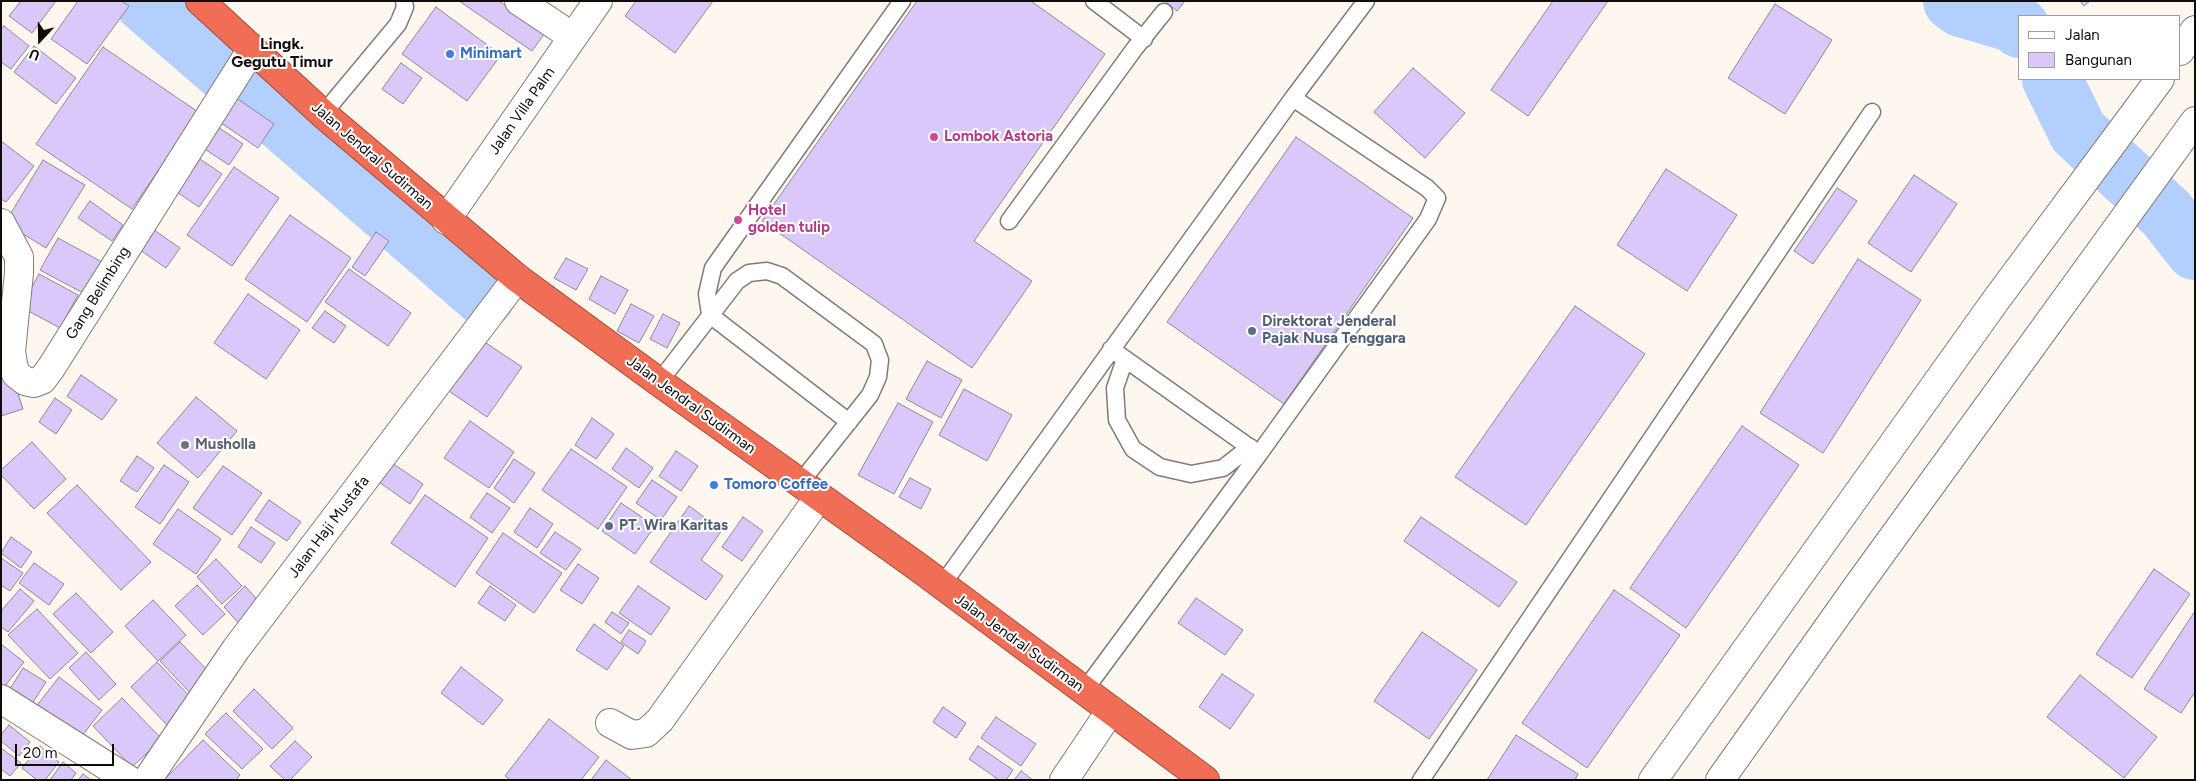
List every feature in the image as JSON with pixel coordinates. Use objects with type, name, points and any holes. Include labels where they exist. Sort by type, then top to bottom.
[{"type":"highway","name":"Jalan Jendral Sudirman","points":[[200,1],[323,114],[446,220],[517,278],[942,586],[1205,780]]},
{"type":"street","points":[[519,1],[573,37]]},
{"type":"street","name":"Jalan Villa Palm","points":[[446,220],[598,1]]},
{"type":"street","points":[[2181,50],[2195,30]]},
{"type":"street","name":"Gang Belimbing","points":[[1,223],[19,257],[11,351],[13,364],[16,374],[25,381],[34,383],[42,380],[51,368],[252,49]]},
{"type":"street","points":[[1652,780],[1996,300],[2159,80]]},
{"type":"street","points":[[1720,780],[1858,584],[2190,127]]},
{"type":"street","name":"Jalan Haji Mustafa","points":[[146,780],[236,649],[517,278]]},
{"type":"street","points":[[610,723],[632,735],[646,733],[660,720],[809,490]]},
{"type":"street","points":[[1,699],[129,780]]},
{"type":"street","points":[[1064,780],[1111,710]]},
{"type":"lane","points":[[323,114],[398,24],[405,7],[404,1]]},
{"type":"lane","points":[[849,422],[710,316],[707,294],[713,268],[902,1]]},
{"type":"lane","points":[[1094,1],[1144,38]]},
{"type":"lane","points":[[942,586],[1111,349],[1293,98],[1366,1]]},
{"type":"lane","points":[[1009,221],[1135,48],[1164,12]]},
{"type":"lane","points":[[1084,691],[1254,451],[1428,218],[1437,198],[1427,188],[1293,98]]},
{"type":"lane","points":[[1421,780],[1872,112]]},
{"type":"lane","points":[[659,382],[737,282],[749,273],[767,271],[782,276],[874,344],[880,360],[878,378],[870,394],[849,422],[809,490]]},
{"type":"lane","points":[[1111,349],[1254,451]]},
{"type":"lane","points":[[1125,359],[1115,388],[1118,420],[1134,448],[1160,467],[1192,474],[1223,468],[1254,451]]},
{"type":"building","points":[[21,1],[56,1],[32,33],[9,16]]},
{"type":"building","points":[[78,1],[121,1],[129,6],[87,64],[51,39]]},
{"type":"building","points":[[459,1],[499,1],[545,33],[532,51]]},
{"type":"building","points":[[636,1],[713,1],[675,53],[625,16]]},
{"type":"building","name":"Lombok Astoria","points":[[917,1],[1031,1],[1105,54],[974,241],[1032,281],[972,368],[762,221]]},
{"type":"building","points":[[1165,1],[1185,1],[1177,11]]},
{"type":"building","points":[[1553,1],[1608,1],[1528,116],[1491,90]]},
{"type":"building","points":[[2080,1],[2090,1],[2084,6]]},
{"type":"building","points":[[1775,4],[1832,40],[1785,114],[1728,78]]},
{"type":"building","points":[[436,7],[501,55],[467,101],[402,54]]},
{"type":"building","points":[[4,26],[29,46],[11,69],[1,62],[1,29]]},
{"type":"building","points":[[34,46],[76,78],[56,104],[14,72]]},
{"type":"building","points":[[103,47],[198,112],[132,209],[36,144]]},
{"type":"building","points":[[401,63],[422,78],[403,104],[382,89]]},
{"type":"building","points":[[1413,68],[1465,113],[1425,158],[1374,112]]},
{"type":"building","points":[[235,97],[274,124],[258,148],[218,121]]},
{"type":"building","points":[[215,125],[243,144],[229,165],[200,146]]},
{"type":"building","points":[[1296,137],[1413,218],[1284,404],[1167,322]]},
{"type":"building","points":[[1,141],[34,166],[6,202],[1,199]]},
{"type":"building","points":[[200,159],[222,174],[199,207],[177,192]]},
{"type":"building","points":[[43,160],[85,185],[46,248],[5,223]]},
{"type":"building","points":[[234,167],[279,198],[232,266],[187,235]]},
{"type":"building","points":[[1666,169],[1737,215],[1687,291],[1617,245]]},
{"type":"building","points":[[1914,175],[1957,204],[1911,272],[1868,243]]},
{"type":"building","points":[[1837,188],[1857,201],[1813,264],[1794,251]]},
{"type":"building","points":[[90,201],[123,225],[112,241],[78,218]]},
{"type":"building","points":[[290,215],[351,258],[307,322],[245,279]]},
{"type":"building","points":[[154,230],[180,248],[166,268],[140,250]]},
{"type":"building","points":[[376,232],[389,241],[365,276],[352,267]]},
{"type":"building","points":[[58,238],[102,262],[85,294],[40,270]]},
{"type":"building","points":[[566,258],[588,269],[576,290],[554,278]]},
{"type":"building","points":[[1858,259],[1921,300],[1823,453],[1760,413]]},
{"type":"building","points":[[349,269],[411,313],[388,346],[325,302]]},
{"type":"building","points":[[39,274],[78,295],[60,328],[21,307]]},
{"type":"building","points":[[601,276],[628,290],[615,314],[589,299]]},
{"type":"building","points":[[248,294],[300,330],[266,379],[214,343]]},
{"type":"building","points":[[631,304],[654,316],[639,343],[617,331]]},
{"type":"building","points":[[1575,306],[1645,354],[1526,525],[1455,477]]},
{"type":"building","points":[[325,311],[346,326],[334,343],[312,328]]},
{"type":"building","points":[[663,314],[680,323],[667,348],[650,339]]},
{"type":"building","points":[[480,339],[522,367],[487,417],[446,389]]},
{"type":"building","points":[[1,342],[23,409],[1,416]]},
{"type":"building","points":[[927,361],[962,380],[941,418],[906,399]]},
{"type":"building","points":[[81,375],[117,400],[102,420],[67,396]]},
{"type":"building","points":[[964,389],[1012,415],[987,461],[939,435]]},
{"type":"building","points":[[196,397],[237,431],[198,478],[157,443]]},
{"type":"building","points":[[55,398],[72,410],[56,434],[39,422]]},
{"type":"building","points":[[898,403],[933,422],[894,494],[858,475]]},
{"type":"building","points":[[592,418],[614,434],[596,459],[575,445]]},
{"type":"building","points":[[470,421],[514,452],[489,488],[444,458]]},
{"type":"building","points":[[1742,426],[1799,465],[1686,628],[1630,588]]},
{"type":"building","points":[[32,442],[66,479],[34,509],[1,475],[1,470]]},
{"type":"building","points":[[626,448],[653,468],[639,488],[612,469]]},
{"type":"building","points":[[571,449],[627,487],[598,529],[542,490]]},
{"type":"building","points":[[676,451],[698,466],[681,491],[659,476]]},
{"type":"building","points":[[137,456],[154,468],[137,492],[120,481]]},
{"type":"building","points":[[514,459],[535,473],[514,503],[494,488]]},
{"type":"building","points":[[392,463],[423,484],[410,504],[379,482]]},
{"type":"building","points":[[164,465],[189,482],[160,524],[135,507]]},
{"type":"building","points":[[223,466],[262,493],[232,535],[193,508]]},
{"type":"building","points":[[910,478],[931,489],[921,509],[899,497]]},
{"type":"building","points":[[652,480],[677,497],[661,520],[636,503]]},
{"type":"building","points":[[77,485],[151,562],[121,590],[47,513]]},
{"type":"building","points":[[487,493],[510,508],[492,533],[470,517]]},
{"type":"building","points":[[425,495],[488,538],[455,587],[391,543]]},
{"type":"building","points":[[269,500],[301,522],[287,541],[255,520]]},
{"type":"building","points":[[621,503],[655,526],[635,554],[602,531]]},
{"type":"building","points":[[689,506],[722,530],[701,560],[723,576],[706,600],[650,562]]},
{"type":"building","points":[[530,508],[553,524],[537,548],[514,532]]},
{"type":"building","points":[[178,509],[221,539],[196,574],[153,544]]},
{"type":"building","points":[[743,517],[763,531],[742,561],[722,547]]},
{"type":"building","points":[[1421,517],[1517,582],[1499,607],[1404,541]]},
{"type":"building","points":[[251,527],[275,543],[261,563],[238,547]]},
{"type":"building","points":[[555,532],[581,549],[566,570],[540,553]]},
{"type":"building","points":[[503,533],[562,573],[534,613],[476,573]]},
{"type":"building","points":[[11,537],[32,552],[21,568],[1,553]]},
{"type":"building","points":[[1,558],[23,573],[10,591],[1,585]]},
{"type":"building","points":[[216,559],[242,586],[222,604],[197,577]]},
{"type":"building","points":[[34,563],[64,584],[49,605],[19,583]]},
{"type":"building","points":[[578,564],[599,578],[582,604],[560,590]]},
{"type":"building","points":[[2154,569],[2190,594],[2132,678],[2096,654]]},
{"type":"building","points":[[197,585],[225,614],[203,635],[175,606]]},
{"type":"building","points":[[245,586],[264,607],[242,627],[224,607]]},
{"type":"building","points":[[490,586],[516,605],[505,621],[478,603]]},
{"type":"building","points":[[638,586],[670,608],[651,635],[619,613]]},
{"type":"building","points":[[20,589],[34,601],[8,632],[1,627],[1,611]]},
{"type":"building","points":[[1614,590],[1680,635],[1587,768],[1522,723]]},
{"type":"building","points":[[76,593],[113,632],[91,653],[53,614]]},
{"type":"building","points":[[1196,598],[1243,630],[1225,655],[1178,623]]},
{"type":"building","points":[[153,600],[186,635],[158,661],[125,626]]},
{"type":"building","points":[[37,609],[78,653],[50,679],[8,635]]},
{"type":"building","points":[[2195,611],[2195,692],[2181,713],[2144,689]]},
{"type":"building","points":[[612,612],[629,623],[621,634],[605,622]]},
{"type":"building","points":[[594,624],[624,646],[607,670],[576,650]]},
{"type":"building","points":[[629,630],[646,641],[638,654],[621,642]]},
{"type":"building","points":[[1422,632],[1477,670],[1429,739],[1374,701]]},
{"type":"building","points":[[180,642],[214,677],[193,696],[160,661]]},
{"type":"building","points":[[1,644],[24,662],[1,691]]},
{"type":"building","points":[[86,652],[116,684],[99,700],[69,668]]},
{"type":"building","points":[[157,662],[194,701],[168,726],[131,687]]},
{"type":"building","points":[[461,667],[503,700],[483,725],[441,693]]},
{"type":"building","points":[[23,668],[46,682],[30,707],[7,694]]},
{"type":"building","points":[[1222,674],[1254,695],[1230,729],[1199,707]]},
{"type":"building","points":[[2080,675],[2157,737],[2124,778],[2047,717]]},
{"type":"building","points":[[59,677],[102,710],[78,741],[35,708]]},
{"type":"building","points":[[254,689],[293,728],[272,749],[233,711]]},
{"type":"building","points":[[122,698],[162,739],[132,767],[93,726]]},
{"type":"building","points":[[943,707],[966,723],[956,738],[933,722]]},
{"type":"building","points":[[226,713],[263,749],[242,769],[205,734]]},
{"type":"building","points":[[996,717],[1036,744],[1021,766],[981,738]]},
{"type":"building","points":[[549,719],[599,757],[581,780],[510,780],[505,776]]},
{"type":"building","points":[[9,725],[30,742],[19,756],[1,741],[1,735]]},
{"type":"building","points":[[1516,735],[1578,774],[1575,780],[1487,780]]},
{"type":"building","points":[[203,740],[240,775],[236,780],[164,780]]},
{"type":"building","points":[[295,741],[312,757],[290,780],[285,780],[270,766]]},
{"type":"building","points":[[40,746],[59,762],[45,780],[37,780],[22,768]]},
{"type":"building","points":[[978,746],[1013,770],[1006,780],[999,780],[969,759]]},
{"type":"building","points":[[1,748],[21,763],[10,776],[1,769]]},
{"type":"building","points":[[606,760],[632,780],[591,780]]},
{"type":"building","points":[[63,762],[76,773],[71,780],[50,780]]},
{"type":"building","points":[[1021,771],[1033,780],[1014,780]]},
{"type":"building","points":[[83,774],[91,780],[78,780]]},
{"type":"waterway","points":[[143,1],[485,297]]},
{"type":"waterway","points":[[1953,1],[1961,7],[2015,23],[2018,26]]},
{"type":"waterway","points":[[2052,80],[2078,132],[2166,213],[2195,250]]},
{"type":"place","name":"Minimart","points":[[450,54]]},
{"type":"place","name":"Lombok Astoria","points":[[934,137]]},
{"type":"place","name":"Hotel golden tulip","points":[[738,220]]},
{"type":"place","name":"Direktorat Jenderal Pajak Nusa Tenggara","points":[[1252,331]]},
{"type":"place","name":"Musholla","points":[[185,445]]},
{"type":"place","name":"Tomoro Coffee","points":[[714,485]]},
{"type":"place","name":"PT. Wira Karitas","points":[[609,526]]},
{"type":"district","name":"Lingk. Gegutu Timur","points":[[282,53]]}]
